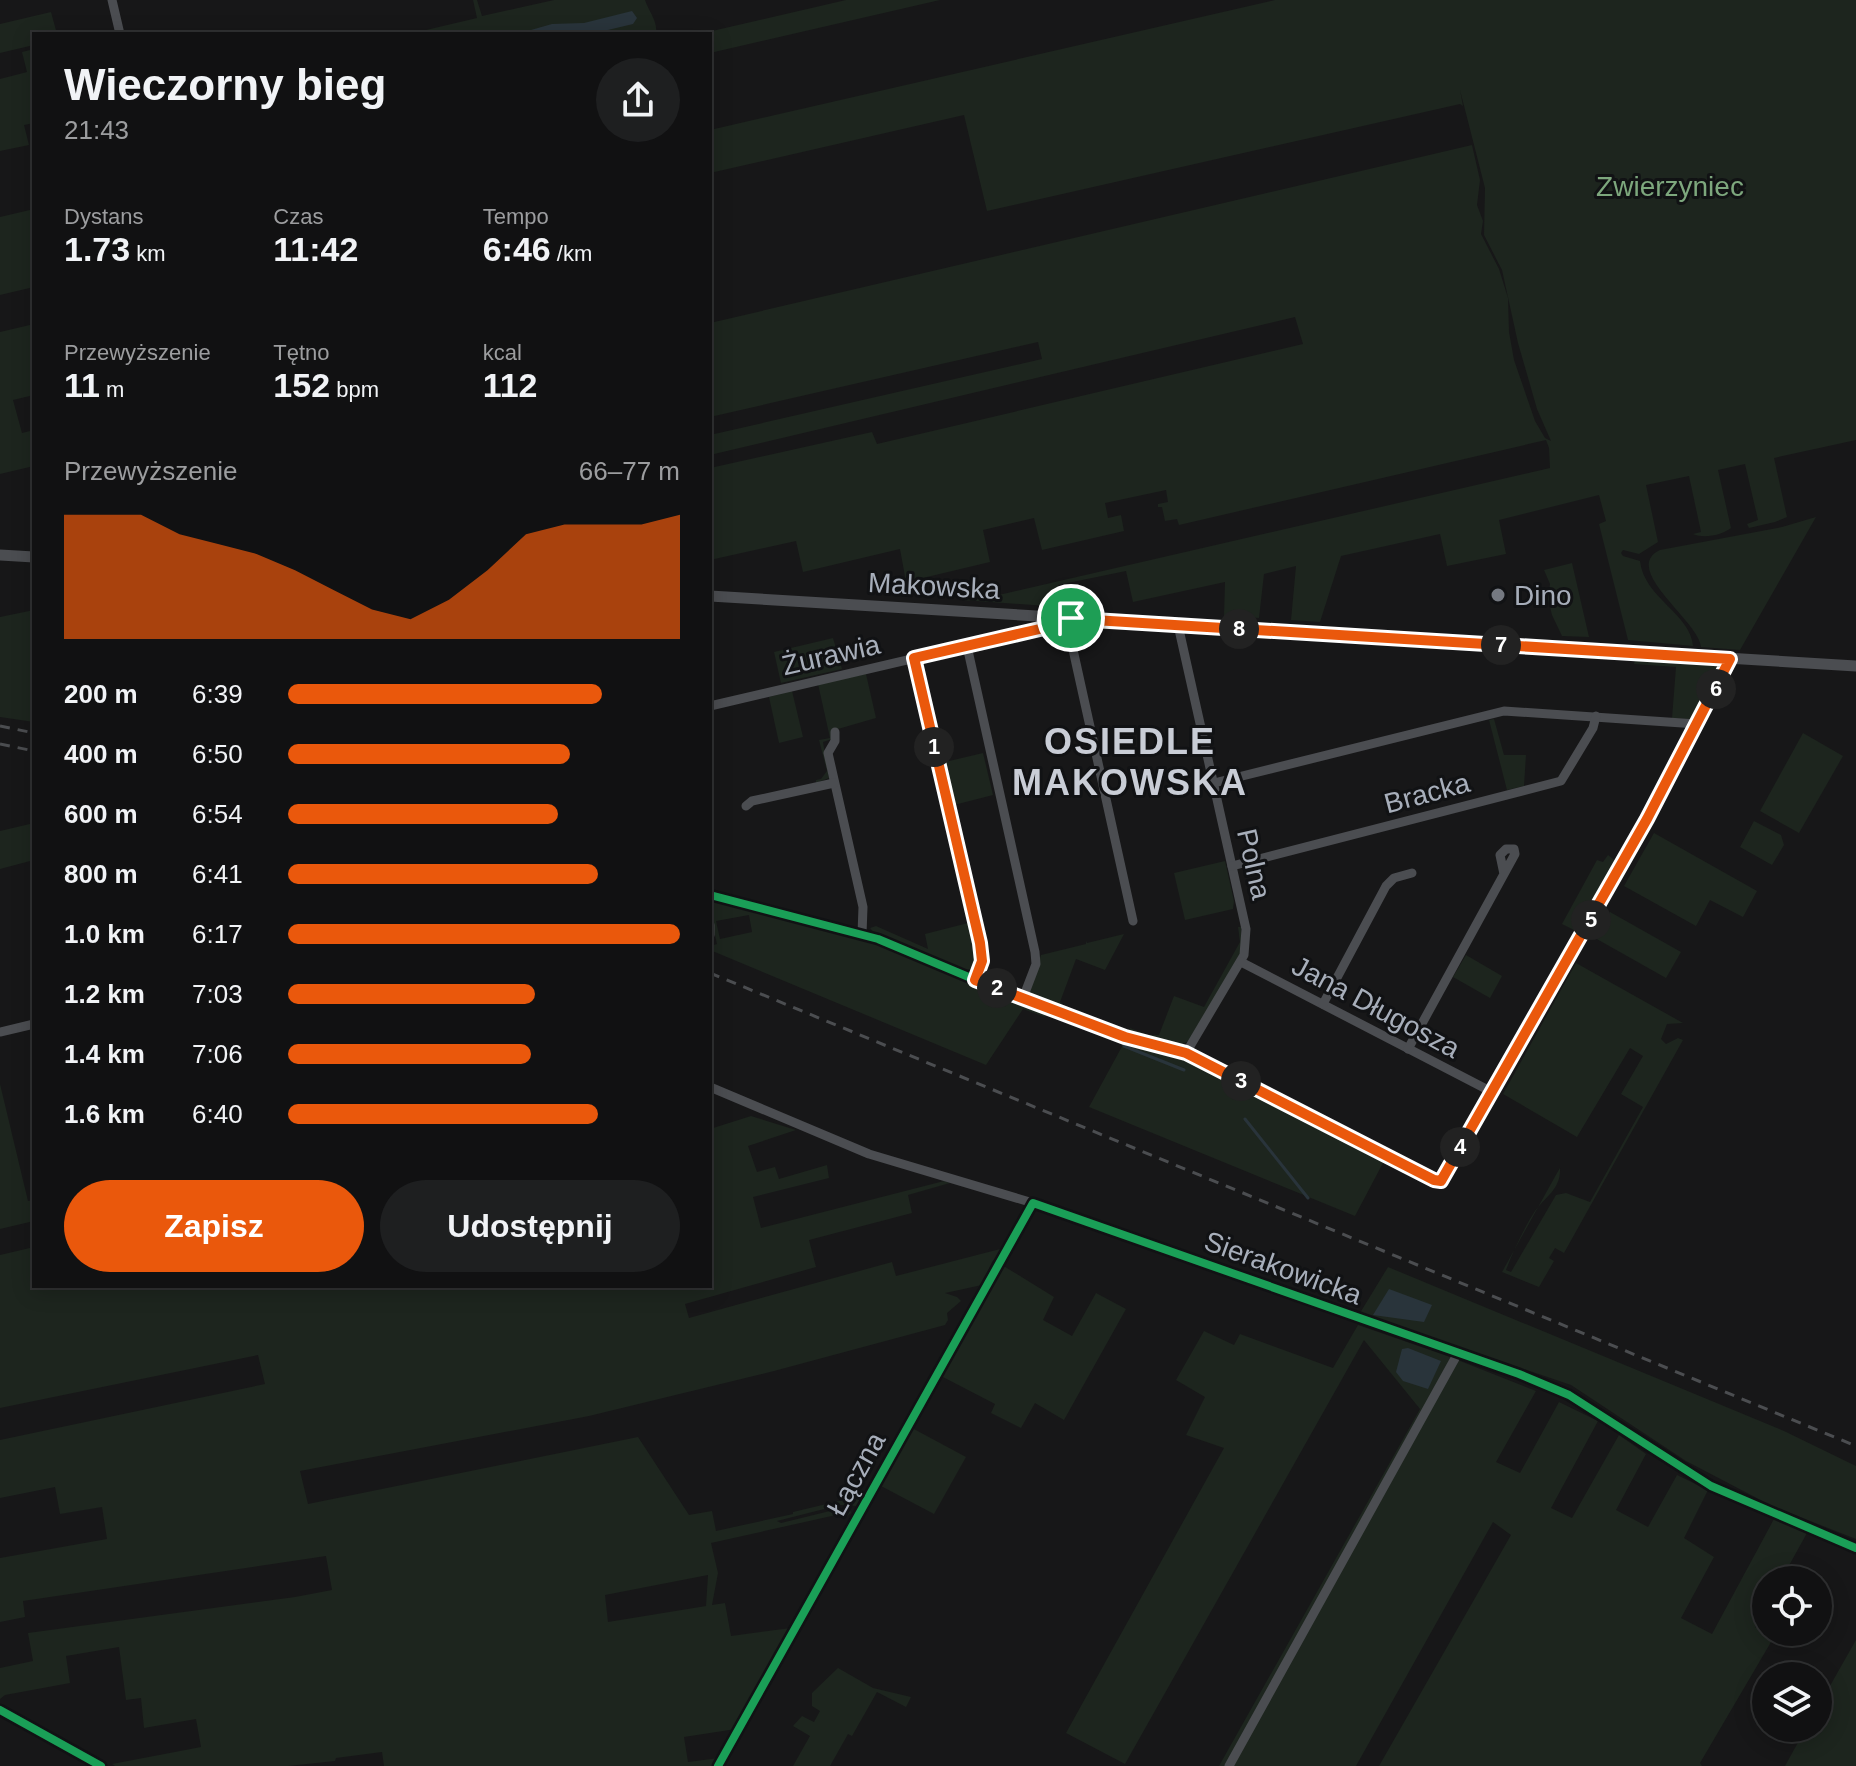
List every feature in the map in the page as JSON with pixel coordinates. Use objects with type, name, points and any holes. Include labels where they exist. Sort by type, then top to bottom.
[{"type":"street","points":[[112,0],[120,32]]},
{"type":"street","points":[[0,555],[32,557]]},
{"type":"street","name":"Makowska","points":[[712,596],[1856,666]]},
{"type":"street","name":"Żurawia","points":[[712,706],[1044,628],[1045,617]]},
{"type":"street","points":[[1071,618],[1070,636],[1133,921]]},
{"type":"street","name":"Polna","points":[[1178,625],[1246,929],[1246,949],[1241,962],[1186,1053]]},
{"type":"street","points":[[967,646],[1034,944],[1036,964],[1023,998]]},
{"type":"street","points":[[914,658],[980,943],[982,961],[975,980]]},
{"type":"street","points":[[712,896],[862,934],[1125,1037],[1186,1053],[1436,1181],[1443,1179],[1647,819],[1730,659]]},
{"type":"street","points":[[1214,783],[1504,711],[1697,724]]},
{"type":"street","name":"Bracka","points":[[1232,866],[1561,781],[1593,728],[1596,716]]},
{"type":"street","points":[[835,732],[835,741],[828,752],[863,907],[862,934]]},
{"type":"street","points":[[746,806],[752,801],[834,783]]},
{"type":"street","points":[[1323,1004],[1386,886],[1392,879],[1412,873]]},
{"type":"street","points":[[1408,1049],[1504,874]]},
{"type":"street","name":"Jana Długosza","points":[[1241,962],[1492,1092]]},
{"type":"street","points":[[0,1030],[32,1024]]},
{"type":"street","name":"Sierakowicka","points":[[712,1088],[869,1154],[1033,1203],[1519,1374],[1569,1395],[1711,1486],[1856,1548]]},
{"type":"street","name":"Łączna","points":[[718,1766],[1033,1203]]},
{"type":"street","points":[[1229,1766],[1458,1353]]},
{"type":"street","points":[[0,1710],[101,1766]]},
{"type":"green space","points":[[473,0],[477,0],[482,16],[554,0],[645,0],[656,32],[418,32],[477,18]]},
{"type":"green space","points":[[846,0],[940,0],[712,53],[712,32],[708,32]]},
{"type":"green space","name":"Zwierzyniec","points":[[1275,0],[1856,0],[1856,440],[1774,458],[1787,517],[1749,528],[1747,524],[1758,520],[1745,464],[1718,470],[1731,528],[1713,536],[1693,534],[1701,532],[1689,476],[1646,485],[1658,542],[1639,554],[1623,550],[1621,553],[1640,561],[1643,574],[1684,624],[1693,646],[1628,640],[1599,524],[1606,521],[1599,495],[1499,520],[1506,554],[1447,566],[1440,534],[1341,556],[1320,622],[1291,620],[1296,566],[1264,574],[1259,618],[1224,616],[1225,582],[1133,602],[1126,571],[1058,585],[1061,607],[962,600],[986,598],[1550,468],[1546,440],[1179,525],[1177,519],[1165,521],[1162,507],[1158,507],[1158,504],[1168,502],[1166,490],[1105,503],[1108,518],[1121,515],[1124,531],[1042,550],[1034,518],[983,530],[990,562],[906,582],[900,549],[803,572],[796,541],[712,560],[712,468],[872,432],[877,444],[1303,344],[1295,317],[712,455],[712,435],[1042,359],[1038,342],[712,417],[712,323],[1472,145],[1480,180],[1477,205],[1483,221],[1481,234],[1499,269],[1508,298],[1514,360],[1535,421],[1545,438],[1551,441],[1537,409],[1518,343],[1502,270],[1484,235],[1485,188],[1460,90],[1463,106],[1460,104],[987,211],[964,115],[712,173],[712,130]]},
{"type":"green space","points":[[51,12],[56,32],[32,32],[32,45],[0,53],[0,24]]},
{"type":"green space","points":[[32,50],[32,123],[24,125],[29,145],[0,151],[0,79],[27,72],[22,52]]},
{"type":"green space","points":[[32,209],[32,287],[0,295],[0,217]]},
{"type":"green space","points":[[32,324],[32,395],[13,400],[22,433],[32,430],[32,466],[0,474],[0,332]]},
{"type":"green space","points":[[1816,517],[1740,650],[1701,647],[1697,636],[1649,570],[1650,559],[1660,550],[1782,527]]},
{"type":"green space","points":[[1572,563],[1589,637],[1562,636],[1548,599],[1550,584],[1544,570]]},
{"type":"green space","points":[[32,610],[32,722],[0,717],[0,617]]},
{"type":"green space","points":[[833,638],[842,669],[781,683],[774,652]]},
{"type":"green space","points":[[1635,659],[1716,664],[1721,670],[1699,713],[1689,719],[1672,718],[1676,667],[1634,664]]},
{"type":"green space","points":[[866,674],[876,718],[831,731],[832,739],[823,742],[829,778],[816,783],[827,771],[819,740],[830,738],[818,684]]},
{"type":"green space","points":[[792,691],[803,737],[779,743],[769,697]]},
{"type":"green space","points":[[1494,719],[1504,755],[1526,755],[1524,786],[1507,790],[1489,720]]},
{"type":"green space","points":[[1803,733],[1843,756],[1799,833],[1760,811]]},
{"type":"green space","points":[[983,753],[993,795],[954,805],[959,827],[956,828],[940,759],[943,758],[945,762]]},
{"type":"green space","points":[[1754,821],[1781,835],[1784,845],[1772,865],[1740,847]]},
{"type":"green space","points":[[32,823],[32,861],[0,869],[0,831]]},
{"type":"green space","points":[[1654,833],[1757,891],[1743,917],[1710,900],[1696,926],[1624,886]]},
{"type":"green space","points":[[1608,855],[1619,864],[1580,933],[1562,924],[1597,860],[1603,862]]},
{"type":"green space","points":[[1225,861],[1233,909],[1185,920],[1174,873]]},
{"type":"green space","points":[[713,900],[877,943],[1045,1011],[1045,1017],[1023,1009],[986,1065],[712,951],[712,945],[717,944],[712,923]],"holes":[[[749,915],[752,932],[720,939],[716,921]]]},
{"type":"green space","points":[[1610,912],[1681,952],[1666,978],[1595,938]]},
{"type":"green space","points":[[972,922],[979,951],[977,966],[965,971],[876,935],[870,928],[876,926],[928,949],[925,934]]},
{"type":"green space","points":[[1238,927],[1241,927],[1241,952],[1189,1041],[1176,1047],[1128,1034],[1130,1028],[1148,1035],[1159,1035],[1174,996],[1204,1007],[1240,942]]},
{"type":"green space","points":[[1124,934],[1105,970],[1076,959],[1060,1009],[1030,996],[1041,955],[1086,944],[1086,941]]},
{"type":"green space","points":[[1466,955],[1502,976],[1490,998],[1453,977]]},
{"type":"green space","points":[[1576,963],[1683,1023],[1667,1024],[1661,1039],[1666,1044],[1678,1038],[1683,1040],[1564,1253],[1555,1248],[1549,1258],[1554,1261],[1539,1287],[1502,1272],[1514,1250],[1506,1270],[1511,1272],[1556,1195],[1566,1193],[1590,1202],[1643,1107],[1621,1094],[1643,1056],[1630,1048],[1577,1137],[1503,1094]]},
{"type":"green space","points":[[1125,1041],[1190,1058],[1197,1067],[1207,1066],[1384,1161],[1355,1216],[1089,1107]]},
{"type":"green space","points":[[0,1084],[28,1201],[32,1200],[32,1221],[0,1229]]},
{"type":"green space","points":[[751,1116],[796,1130],[748,1146],[757,1172],[775,1167],[779,1179],[827,1165],[829,1178],[753,1197],[761,1228],[944,1181],[950,1183],[908,1195],[912,1213],[809,1240],[816,1267],[685,1304],[689,1318],[892,1262],[896,1276],[1004,1248],[992,1262],[982,1285],[945,1293],[961,1301],[947,1313],[945,1325],[589,1416],[300,1471],[308,1504],[638,1437],[689,1515],[712,1511],[716,1531],[793,1514],[865,1491],[856,1506],[840,1505],[777,1521],[781,1523],[838,1509],[850,1510],[847,1516],[845,1513],[711,1543],[718,1573],[712,1605],[725,1603],[731,1636],[791,1628],[736,1729],[684,1737],[688,1762],[719,1758],[714,1766],[384,1766],[382,1752],[288,1766],[115,1766],[112,1764],[201,1747],[196,1719],[144,1728],[141,1698],[126,1700],[119,1647],[66,1656],[70,1683],[5,1695],[0,1699],[0,1668],[33,1661],[28,1633],[332,1590],[326,1556],[23,1601],[25,1617],[0,1622],[0,1558],[107,1539],[102,1507],[60,1514],[55,1487],[0,1498],[0,1440],[265,1384],[258,1355],[0,1408],[0,1255],[32,1247],[32,1288],[712,1288],[712,1128]],"holes":[[[708,1575],[706,1606],[608,1622],[605,1595]]]},
{"type":"green space","points":[[1560,1168],[1555,1187],[1538,1207]]},
{"type":"green space","points":[[1002,1265],[1054,1297],[1043,1320],[1072,1336],[1096,1293],[1126,1309],[1064,1420],[1035,1403],[1021,1428],[991,1413],[995,1404],[941,1376]]},
{"type":"green space","points":[[1388,1267],[1784,1431],[1856,1466],[1856,1539],[1772,1506],[1686,1461],[1571,1385],[1360,1313]]},
{"type":"green space","points":[[1358,1325],[1536,1391],[1496,1462],[1520,1473],[1559,1402],[1598,1421],[1551,1508],[1572,1518],[1619,1435],[1646,1454],[1616,1510],[1648,1527],[1677,1475],[1708,1490],[1684,1538],[1714,1557],[1681,1618],[1712,1634],[1774,1519],[1807,1533],[1789,1566],[1752,1566],[1752,1646],[1769,1646],[1759,1662],[1752,1662],[1752,1674],[1700,1763],[1702,1766],[1379,1766],[1511,1535],[1493,1522],[1356,1766],[1219,1766],[1420,1409],[1364,1340],[1125,1764],[1066,1733],[1224,1448],[1186,1435],[1205,1397],[1176,1380],[1204,1331],[1234,1345],[1240,1334],[1333,1368]]},
{"type":"green space","points":[[912,1428],[966,1457],[934,1514],[881,1486]]},
{"type":"green space","points":[[1856,1640],[1856,1766],[1785,1766],[1798,1742],[1832,1742],[1832,1682]]},
{"type":"green space","points":[[838,1668],[873,1688],[911,1697],[906,1707],[877,1692],[852,1736],[848,1734],[830,1766],[793,1766],[810,1736],[793,1726],[802,1716],[814,1722],[820,1711],[812,1706],[812,1693]]},
{"type":"shaded area","points":[[632,11],[637,18],[633,24],[599,32],[530,32],[552,24],[584,23]]},
{"type":"shaded area","points":[[1389,1289],[1432,1305],[1424,1322],[1373,1315]]},
{"type":"shaded area","points":[[1408,1348],[1441,1361],[1428,1389],[1403,1381],[1396,1372],[1402,1349]]},
{"type":"waterway","points":[[1124,1046],[1184,1070]]},
{"type":"waterway","points":[[1245,1119],[1308,1198]]},
{"type":"railway","points":[[0,726],[32,733]]},
{"type":"railway","points":[[0,744],[32,751]]},
{"type":"railway","points":[[712,974],[1856,1446]]},
{"type":"cycle path","points":[[712,896],[878,939],[1125,1037],[1186,1053],[1439,1181],[1443,1179],[1647,819],[1730,659]]},
{"type":"cycle path","points":[[718,1766],[1033,1203],[1519,1374],[1569,1395],[1711,1486],[1856,1548]]},
{"type":"cycle path","points":[[0,1710],[101,1766]]},
{"type":"place","name":"Dino","points":[[1498,595]]},
{"type":"district","name":"OSIEDLE MAKOWSKA","points":[[1130,762]]},
{"type":"route","points":[[1045,617],[1071,618],[1730,659],[1647,819],[1441,1181],[1186,1053],[1125,1037],[975,980],[982,961],[980,943],[914,658],[1044,628],[1045,617]]}]
